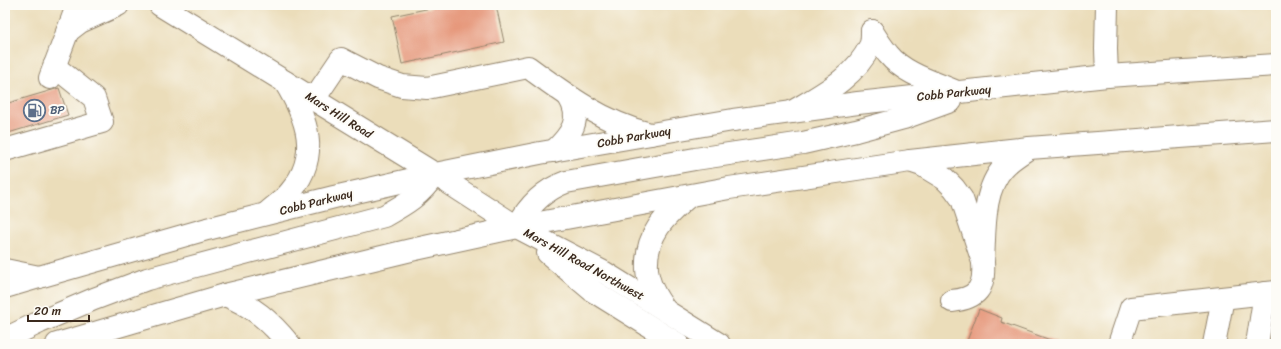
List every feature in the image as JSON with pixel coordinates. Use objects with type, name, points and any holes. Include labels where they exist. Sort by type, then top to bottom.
[{"type":"main road","points":[[5,150],[102,122],[94,98],[52,72],[73,17],[76,5]]},
{"type":"main road","points":[[67,32],[80,22],[118,5]]},
{"type":"main road","name":"Mars Hill Road","points":[[160,5],[314,99],[516,227]]},
{"type":"main road","points":[[1107,5],[1107,76]]},
{"type":"main road","points":[[792,112],[830,89],[862,60],[870,45],[872,31],[888,54],[895,61],[908,70],[957,92]]},
{"type":"main road","points":[[314,99],[341,59],[378,78],[402,86],[427,88],[528,67],[569,97],[621,125],[650,134]]},
{"type":"main road","name":"Cobb Parkway","points":[[5,288],[207,230],[334,197],[434,174],[650,134],[733,120],[858,103],[957,92],[1107,76],[1276,66]]},
{"type":"main road","points":[[265,215],[290,193],[298,183],[307,162],[309,148],[304,119],[297,101],[285,81]]},
{"type":"main road","points":[[516,227],[528,209],[537,200],[555,186],[566,182],[695,159],[811,141],[856,131],[904,118],[980,90]]},
{"type":"main road","points":[[554,151],[568,137],[573,129],[575,112],[573,103],[569,97]]},
{"type":"main road","points":[[57,344],[225,295],[412,250],[516,227],[729,188],[910,161],[1029,148],[1276,130]]},
{"type":"main road","points":[[952,301],[971,296],[981,285],[984,277],[983,262],[987,210],[992,186],[1003,168],[1010,161],[1029,148]]},
{"type":"main road","points":[[910,161],[928,168],[945,179],[962,199],[983,262]]},
{"type":"main road","points":[[5,339],[94,299],[147,279],[355,225],[384,216],[408,203],[418,195],[434,174]]},
{"type":"main road","points":[[666,311],[658,302],[652,290],[648,274],[646,258],[649,243],[668,215],[689,196]]},
{"type":"main road","name":"Mars Hill Road Northwest","points":[[516,227],[605,273],[719,344]]},
{"type":"main road","name":"Mars Hill Road Northwest","points":[[516,227],[593,291],[678,344]]},
{"type":"main road","points":[[5,270],[39,277]]},
{"type":"main road","points":[[1119,344],[1131,308],[1271,292],[1257,344]]},
{"type":"main road","points":[[225,295],[242,303],[261,315],[289,344]]},
{"type":"main road","points":[[1214,344],[1223,298]]},
{"type":"building","points":[[431,5],[496,5],[504,42],[402,64],[392,16],[431,8]]},
{"type":"building","name":"BP","points":[[59,88],[68,115],[5,134],[5,104]]},
{"type":"building","points":[[979,309],[1002,318],[1001,322],[1056,342],[1055,344],[976,344],[967,341]]},
{"type":"place","name":"BP","points":[[35,110]]}]
